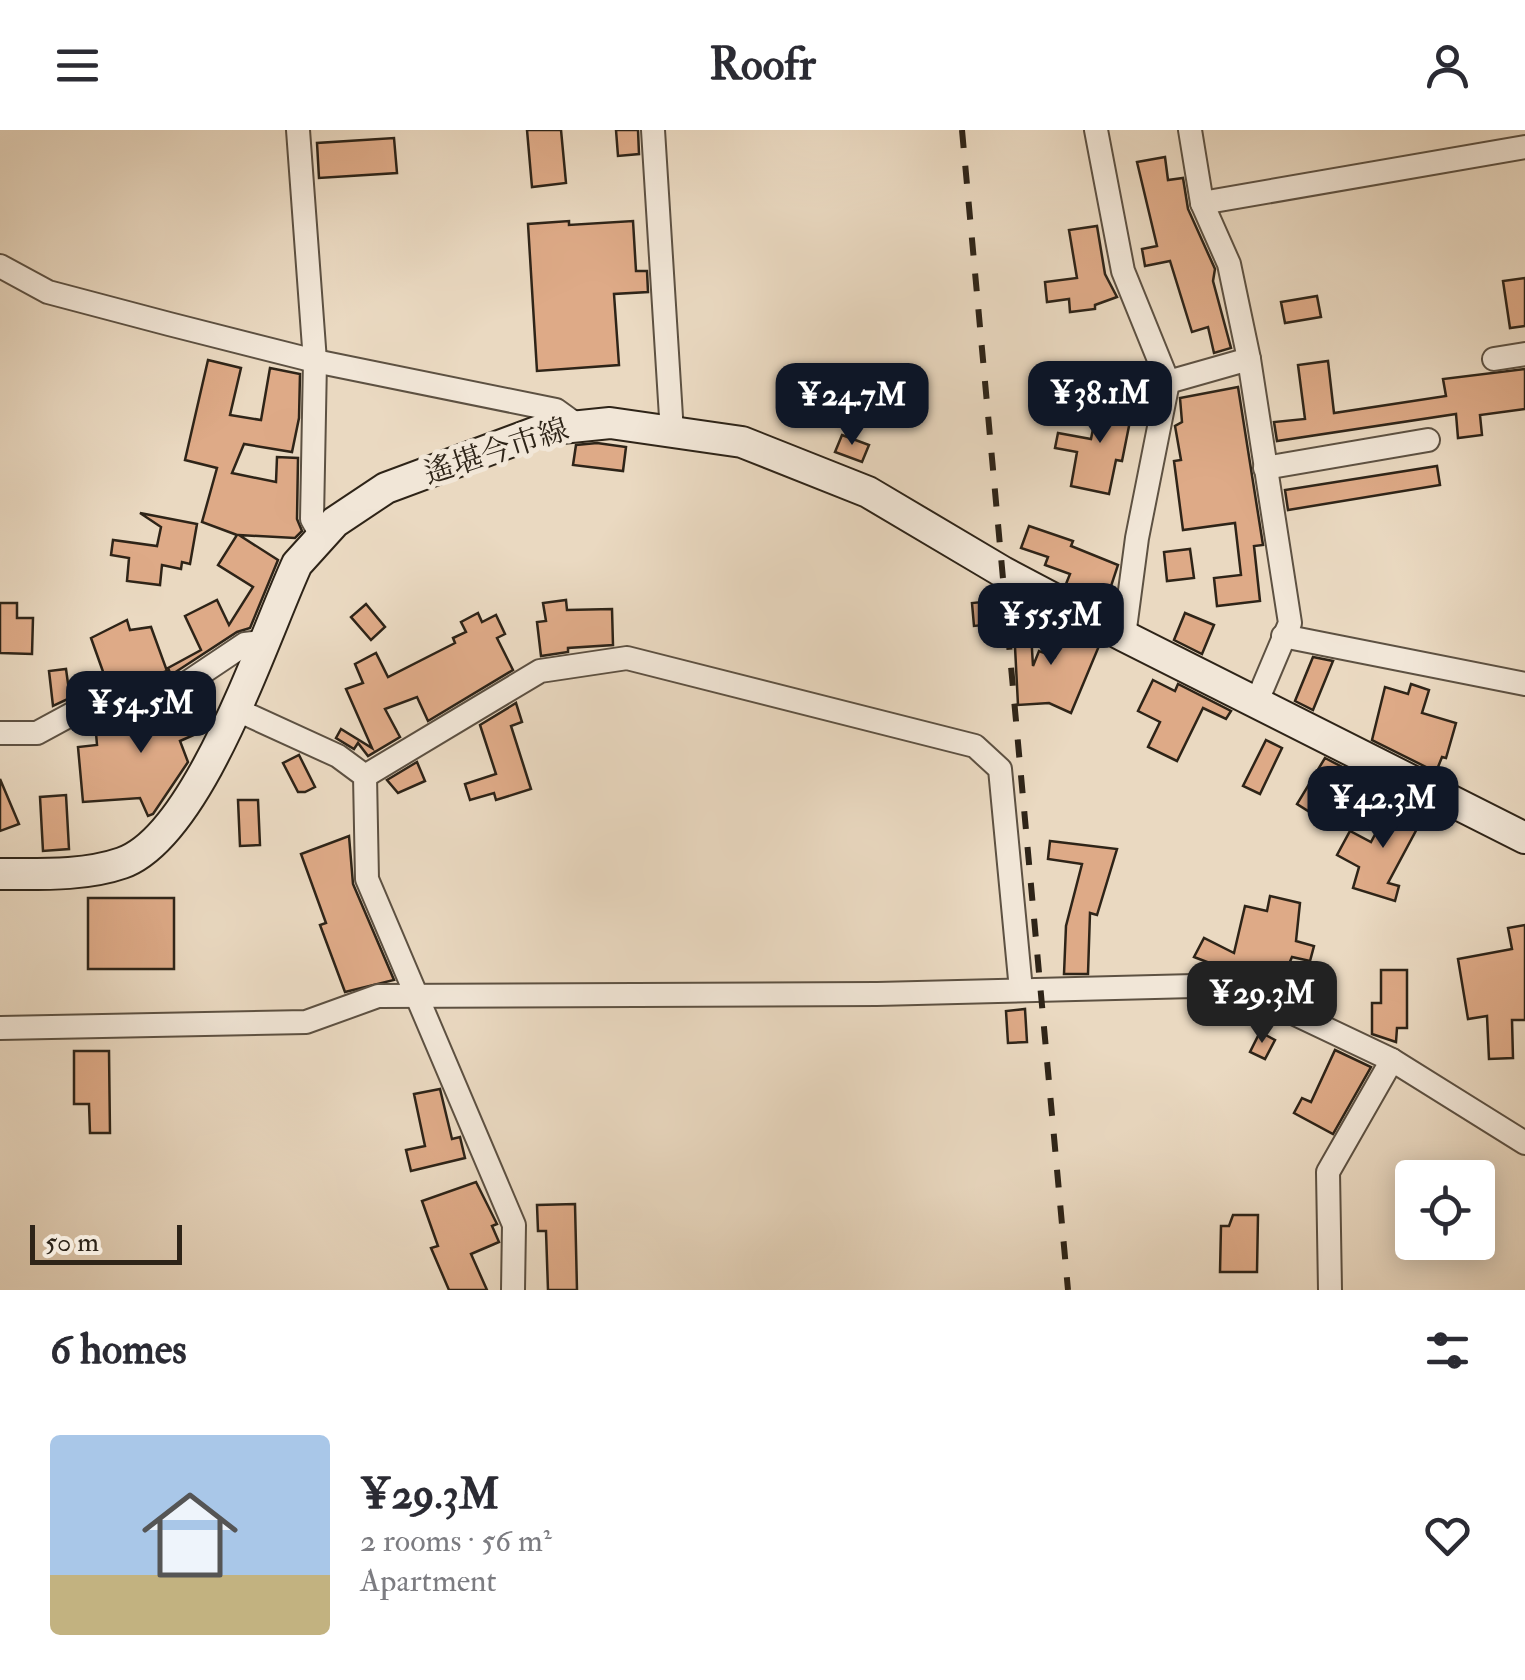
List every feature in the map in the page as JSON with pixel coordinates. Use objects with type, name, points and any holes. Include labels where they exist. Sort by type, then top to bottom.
[{"type":"main road","name":"遙堪今市線","points":[[0,874],[94,869],[123,863],[151,848],[198,788],[297,564],[321,535],[386,488],[542,430],[610,423],[742,442],[837,478],[1124,636],[1525,838]]},
{"type":"street","points":[[298,130],[315,360],[312,519],[321,535]]},
{"type":"street","points":[[653,130],[672,433]]},
{"type":"street","points":[[1096,130],[1123,272],[1168,382],[1137,538],[1124,636]]},
{"type":"street","points":[[1190,130],[1202,203],[1229,264],[1249,359],[1290,623],[1257,701]]},
{"type":"street","points":[[1202,203],[1525,147]]},
{"type":"street","points":[[0,266],[48,292],[315,360],[556,410],[574,424]]},
{"type":"street","points":[[1494,359],[1525,354]]},
{"type":"street","points":[[1168,382],[1249,359]]},
{"type":"street","points":[[1265,468],[1428,440]]},
{"type":"street","points":[[1283,636],[1525,684]]},
{"type":"street","points":[[0,733],[37,733],[85,707],[158,703],[245,644],[262,642]]},
{"type":"street","points":[[364,776],[540,671],[627,658],[975,746],[1000,769],[1020,990]]},
{"type":"street","points":[[234,708],[338,756],[364,776]]},
{"type":"street","points":[[364,776],[367,879],[413,996],[514,1225],[513,1290]]},
{"type":"street","points":[[0,1028],[306,1022],[378,996],[1234,985],[1392,1060],[1525,1143]]},
{"type":"street","points":[[1330,1290],[1328,1172],[1392,1060]]},
{"type":"building","points":[[527,130],[561,130],[566,183],[532,187]]},
{"type":"building","points":[[616,130],[638,130],[639,154],[618,156]]},
{"type":"building","points":[[394,138],[397,173],[319,178],[317,143]]},
{"type":"building","points":[[1165,157],[1168,180],[1183,178],[1188,209],[1215,269],[1213,281],[1231,348],[1214,353],[1208,327],[1192,332],[1170,261],[1145,266],[1142,249],[1157,246],[1137,162]]},
{"type":"building","points":[[569,221],[569,225],[633,221],[636,271],[647,271],[648,292],[614,294],[619,365],[537,371],[528,224]]},
{"type":"building","points":[[1097,226],[1105,274],[1117,297],[1095,305],[1095,309],[1070,312],[1069,299],[1047,302],[1045,282],[1077,278],[1069,230]]},
{"type":"building","points":[[1525,278],[1525,326],[1510,328],[1503,281]]},
{"type":"building","points":[[1317,296],[1321,317],[1285,323],[1281,302]]},
{"type":"building","points":[[208,360],[241,368],[230,415],[261,420],[270,368],[300,374],[299,418],[292,452],[244,444],[232,473],[276,482],[277,457],[298,458],[297,519],[302,531],[295,538],[239,535],[278,560],[250,628],[237,632],[171,675],[168,668],[201,650],[185,616],[217,600],[229,625],[253,587],[218,565],[237,535],[202,522],[217,468],[185,460]]},
{"type":"building","points":[[1328,361],[1334,413],[1446,396],[1443,379],[1525,369],[1525,409],[1480,415],[1482,435],[1458,438],[1456,414],[1277,441],[1274,422],[1305,419],[1298,365]]},
{"type":"building","points":[[1238,387],[1263,545],[1254,546],[1260,601],[1217,606],[1214,578],[1241,575],[1235,523],[1183,530],[1174,461],[1181,460],[1175,426],[1182,422],[1180,398]]},
{"type":"building","points":[[1109,392],[1129,396],[1132,411],[1122,461],[1116,460],[1109,494],[1071,486],[1077,452],[1055,448],[1058,433],[1091,439],[1097,409],[1105,410]]},
{"type":"building","points":[[842,435],[869,445],[862,462],[835,452]]},
{"type":"building","points":[[576,445],[626,447],[623,471],[573,465]]},
{"type":"building","points":[[1437,466],[1440,485],[1288,510],[1285,490]]},
{"type":"building","points":[[140,513],[197,524],[190,564],[182,562],[181,569],[162,565],[160,585],[127,581],[129,558],[111,555],[113,540],[157,546],[161,527]]},
{"type":"building","points":[[1029,526],[1073,541],[1071,546],[1118,565],[1111,586],[1115,588],[1112,609],[1066,584],[1070,574],[1045,565],[1048,557],[1021,548]]},
{"type":"building","points":[[1190,549],[1194,578],[1167,581],[1164,552]]},
{"type":"building","points":[[566,600],[567,610],[612,609],[613,645],[568,648],[568,652],[541,656],[537,622],[546,621],[543,603]]},
{"type":"building","points":[[992,601],[994,624],[974,626],[972,603]]},
{"type":"building","points":[[0,603],[17,603],[17,618],[33,618],[32,654],[0,653]]},
{"type":"building","points":[[366,604],[385,627],[371,640],[351,617]]},
{"type":"building","points":[[1013,608],[1030,616],[1033,666],[1039,651],[1055,657],[1066,631],[1099,646],[1071,713],[1049,703],[1018,705]]},
{"type":"building","points":[[478,613],[482,622],[496,615],[505,634],[497,638],[513,670],[428,721],[417,697],[385,709],[400,737],[368,756],[358,743],[354,749],[336,738],[341,729],[372,748],[346,689],[363,683],[355,664],[376,653],[388,677],[455,643],[453,638],[466,632],[461,622]]},
{"type":"building","points":[[1185,613],[1214,625],[1202,654],[1174,640]]},
{"type":"building","points":[[127,620],[130,630],[151,627],[167,671],[127,686],[122,673],[106,680],[91,638]]},
{"type":"building","points":[[1313,657],[1333,661],[1313,710],[1295,701]]},
{"type":"building","points":[[66,669],[70,698],[53,706],[49,671]]},
{"type":"building","points":[[1153,680],[1175,691],[1178,684],[1231,711],[1226,719],[1203,708],[1177,761],[1148,747],[1160,722],[1138,711]]},
{"type":"building","points":[[1411,684],[1429,690],[1422,713],[1456,723],[1446,758],[1442,757],[1436,772],[1372,740],[1385,687],[1408,694]]},
{"type":"building","points":[[208,687],[214,711],[205,730],[180,741],[188,762],[153,814],[148,816],[140,798],[83,802],[78,747],[97,745],[95,721],[124,720],[125,734],[169,716]]},
{"type":"building","points":[[516,703],[522,722],[511,726],[531,789],[496,800],[494,793],[470,800],[465,784],[496,774],[480,725]]},
{"type":"building","points":[[1266,740],[1282,748],[1260,794],[1243,786]]},
{"type":"building","points":[[299,755],[315,787],[305,792],[298,792],[283,763]]},
{"type":"building","points":[[1325,758],[1350,771],[1335,796],[1345,803],[1332,826],[1297,804]]},
{"type":"building","points":[[417,762],[425,781],[398,793],[387,780]]},
{"type":"building","points":[[0,779],[19,824],[0,831]]},
{"type":"building","points":[[66,795],[69,849],[43,851],[40,797]]},
{"type":"building","points":[[1407,799],[1427,810],[1388,883],[1399,886],[1395,901],[1353,888],[1359,867],[1337,855],[1350,831],[1371,842],[1388,810],[1398,816]]},
{"type":"building","points":[[238,800],[258,800],[260,845],[240,846]]},
{"type":"building","points":[[349,836],[353,884],[394,980],[345,992],[320,925],[326,923],[301,854]]},
{"type":"building","points":[[1050,841],[1117,849],[1097,915],[1090,913],[1088,974],[1064,974],[1066,926],[1082,864],[1048,859]]},
{"type":"building","points":[[1270,896],[1300,903],[1296,941],[1314,946],[1310,961],[1292,957],[1278,989],[1194,957],[1204,938],[1234,953],[1245,906],[1267,911]]},
{"type":"building","points":[[88,898],[174,898],[174,969],[88,969]]},
{"type":"building","points":[[1525,925],[1525,1020],[1512,1020],[1513,1058],[1489,1059],[1487,1016],[1468,1019],[1458,959],[1512,949],[1508,928]]},
{"type":"building","points":[[1381,970],[1407,970],[1407,1028],[1397,1028],[1396,1042],[1372,1034],[1372,1003],[1381,1003]]},
{"type":"building","points":[[1025,1009],[1027,1042],[1008,1043],[1006,1011]]},
{"type":"building","points":[[1260,1032],[1275,1040],[1265,1059],[1250,1052]]},
{"type":"building","points":[[1335,1050],[1371,1067],[1333,1134],[1294,1113],[1302,1098],[1311,1102]]},
{"type":"building","points":[[74,1051],[109,1051],[110,1133],[90,1133],[89,1104],[74,1104]]},
{"type":"building","points":[[440,1089],[452,1139],[460,1137],[465,1158],[411,1171],[406,1150],[425,1146],[414,1094]]},
{"type":"building","points":[[476,1182],[497,1224],[492,1226],[499,1242],[471,1254],[487,1290],[449,1290],[431,1248],[438,1246],[422,1201]]},
{"type":"building","points":[[575,1204],[577,1290],[548,1290],[546,1231],[538,1231],[537,1205]]},
{"type":"building","points":[[1233,1215],[1258,1215],[1257,1272],[1220,1272],[1221,1226],[1229,1226]]},
{"type":"railway","points":[[962,130],[1068,1290]]}]
